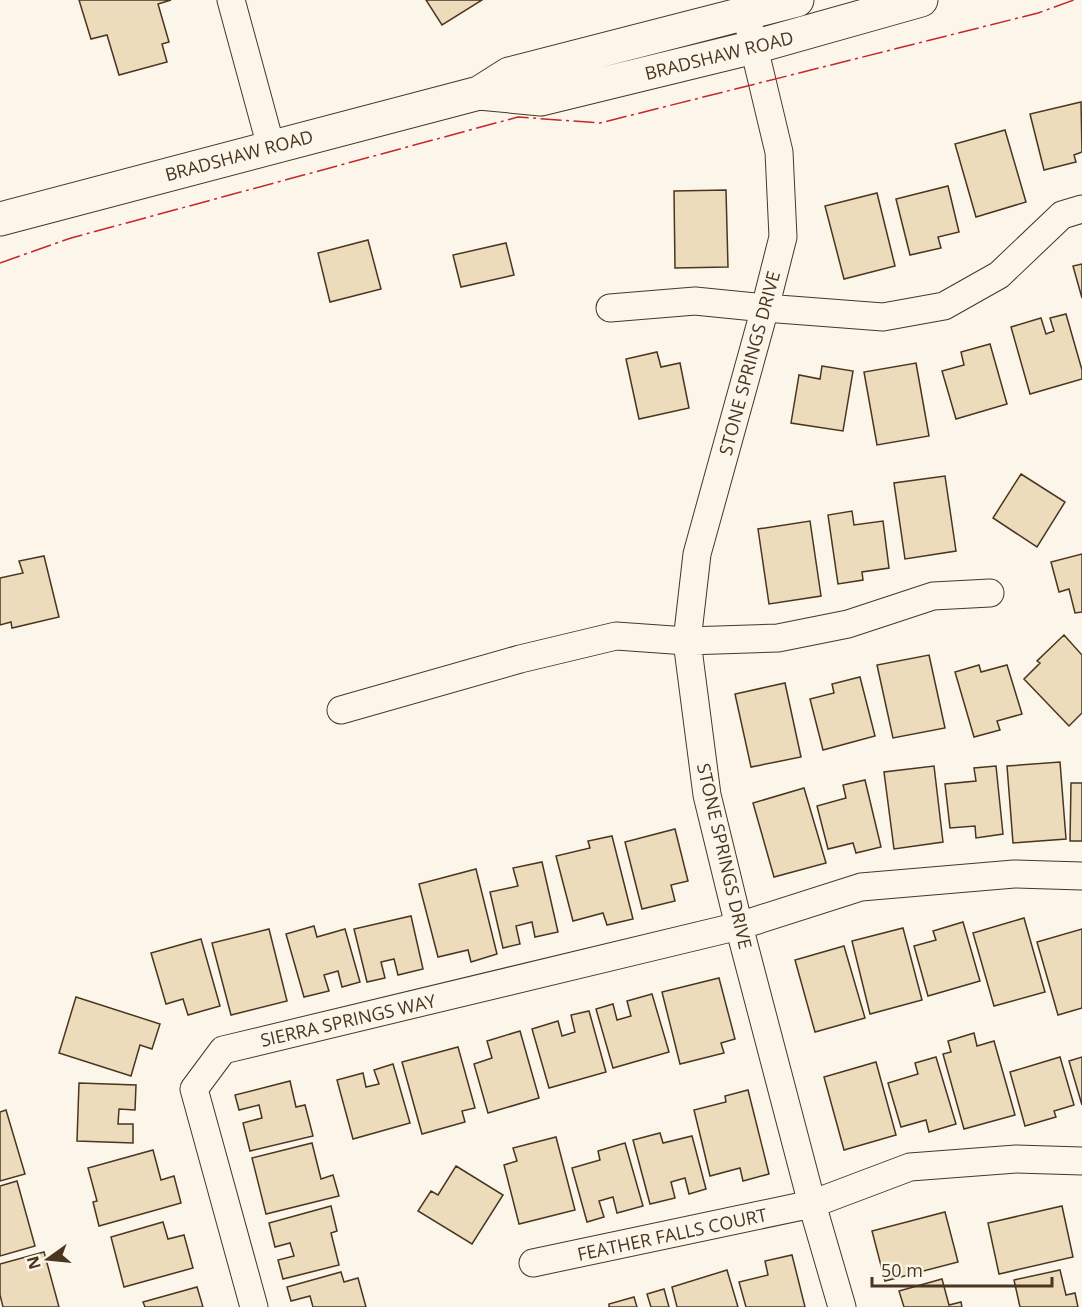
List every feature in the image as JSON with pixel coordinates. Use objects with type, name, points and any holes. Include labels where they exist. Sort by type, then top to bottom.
[{"type":"main road","name":"BRADSHAW ROAD","points":[[0,219],[479,93],[509,74],[741,5],[797,0]]},
{"type":"main road","name":"BRADSHAW ROAD","points":[[479,93],[541,99],[754,47],[921,0]]},
{"type":"street","points":[[231,0],[271,147]]},
{"type":"street","name":"STONE SPRINGS DRIVE","points":[[741,5],[754,47],[778,152],[783,237],[697,554],[687,641],[707,795],[812,1204],[842,1307]]},
{"type":"street","points":[[610,308],[694,301],[883,317],[944,306],[999,275],[1062,215],[1082,209]]},
{"type":"street","points":[[341,710],[520,658],[616,636],[687,641],[778,638],[848,624],[933,596],[990,593]]},
{"type":"street","points":[[740,926],[861,887],[1014,874],[1082,876]]},
{"type":"street","name":"SIERRA SPRINGS WAY","points":[[254,1307],[194,1089],[223,1050],[740,926]]},
{"type":"street","name":"FEATHER FALLS COURT","points":[[532,1263],[812,1204],[910,1167],[1016,1159],[1082,1161]]},
{"type":"building","points":[[79,0],[171,0],[158,4],[169,42],[162,44],[167,62],[119,75],[107,35],[91,39]]},
{"type":"building","points":[[426,0],[482,0],[442,25]]},
{"type":"building","points":[[1081,102],[1082,152],[1074,155],[1076,162],[1044,170],[1030,114]]},
{"type":"building","points":[[1005,130],[1026,202],[976,217],[955,144]]},
{"type":"building","points":[[948,186],[959,232],[938,237],[941,248],[910,255],[896,199]]},
{"type":"building","points":[[726,190],[728,267],[675,268],[674,191]]},
{"type":"building","points":[[877,193],[895,266],[844,279],[825,206]]},
{"type":"building","points":[[368,240],[381,289],[330,302],[318,253]]},
{"type":"building","points":[[506,243],[514,275],[461,287],[453,255]]},
{"type":"building","points":[[1082,264],[1082,298],[1073,266]]},
{"type":"building","points":[[1066,314],[1082,370],[1082,379],[1030,394],[1011,327],[1041,318],[1046,334],[1054,331],[1050,318]]},
{"type":"building","points":[[990,344],[1007,404],[956,419],[942,371],[964,365],[961,352]]},
{"type":"building","points":[[657,352],[661,367],[680,363],[689,408],[639,419],[626,359]]},
{"type":"building","points":[[916,363],[929,436],[877,445],[864,372]]},
{"type":"building","points":[[822,366],[853,371],[843,431],[791,423],[799,375],[820,379]]},
{"type":"building","points":[[1021,474],[1065,502],[1037,547],[993,518]]},
{"type":"building","points":[[945,476],[956,551],[905,559],[894,483]]},
{"type":"building","points":[[852,511],[854,525],[883,521],[889,568],[862,572],[863,580],[838,584],[828,515]]},
{"type":"building","points":[[810,521],[821,596],[769,604],[758,529]]},
{"type":"building","points":[[1082,554],[1082,612],[1075,613],[1069,589],[1059,592],[1051,562]]},
{"type":"building","points":[[44,556],[59,617],[12,628],[11,622],[0,625],[0,578],[23,573],[19,561]]},
{"type":"building","points":[[1064,635],[1082,655],[1082,713],[1069,726],[1024,679],[1040,663],[1037,661]]},
{"type":"building","points":[[929,655],[945,728],[893,738],[877,665]]},
{"type":"building","points":[[979,665],[981,672],[1007,665],[1022,714],[997,721],[1000,730],[974,737],[955,672]]},
{"type":"building","points":[[860,677],[875,736],[823,750],[810,699],[834,693],[832,684]]},
{"type":"building","points":[[785,683],[801,757],[751,767],[735,694]]},
{"type":"building","points":[[1060,762],[1066,839],[1013,843],[1007,766]]},
{"type":"building","points":[[934,766],[943,842],[894,849],[884,772]]},
{"type":"building","points":[[996,766],[1003,834],[976,838],[975,826],[950,828],[945,784],[976,781],[974,768]]},
{"type":"building","points":[[865,780],[881,847],[856,853],[853,843],[828,849],[817,806],[846,798],[843,785]]},
{"type":"building","points":[[1071,783],[1082,783],[1082,841],[1070,841]]},
{"type":"building","points":[[804,788],[826,863],[774,877],[753,803]]},
{"type":"building","points":[[675,829],[688,881],[671,885],[675,901],[642,909],[625,842]]},
{"type":"building","points":[[612,836],[633,919],[607,925],[603,913],[573,921],[556,856],[590,848],[588,841]]},
{"type":"building","points":[[542,862],[558,932],[535,937],[532,922],[516,926],[520,944],[503,948],[490,892],[518,886],[513,868]]},
{"type":"building","points":[[476,869],[497,954],[471,962],[468,950],[438,957],[419,884]]},
{"type":"building","points":[[411,916],[423,969],[398,975],[394,959],[381,962],[385,978],[367,982],[354,929]]},
{"type":"building","points":[[1024,918],[1045,992],[994,1006],[973,933]]},
{"type":"building","points":[[963,922],[980,981],[928,996],[914,946],[936,940],[933,931]]},
{"type":"building","points":[[314,926],[317,937],[345,929],[360,982],[342,987],[338,971],[324,975],[329,991],[304,997],[286,934]]},
{"type":"building","points":[[903,928],[922,1000],[870,1014],[852,941]]},
{"type":"building","points":[[269,929],[287,1001],[231,1015],[212,943]]},
{"type":"building","points":[[1082,929],[1082,1008],[1058,1015],[1037,942]]},
{"type":"building","points":[[201,939],[220,1006],[188,1015],[183,999],[166,1004],[151,953]]},
{"type":"building","points":[[844,946],[865,1018],[815,1032],[795,960]]},
{"type":"building","points":[[719,978],[735,1039],[721,1043],[724,1053],[680,1064],[662,992]]},
{"type":"building","points":[[652,994],[669,1052],[613,1068],[596,1009],[613,1004],[617,1020],[631,1016],[627,1001]]},
{"type":"building","points":[[76,997],[160,1024],[152,1049],[140,1045],[131,1076],[59,1053]]},
{"type":"building","points":[[589,1011],[606,1072],[549,1088],[532,1029],[558,1021],[562,1036],[575,1032],[571,1015]]},
{"type":"building","points":[[520,1031],[539,1098],[488,1113],[474,1064],[492,1058],[487,1041]]},
{"type":"building","points":[[974,1033],[977,1046],[994,1041],[1015,1115],[964,1129],[943,1054],[951,1052],[948,1041]]},
{"type":"building","points":[[458,1047],[475,1108],[462,1111],[465,1122],[422,1134],[402,1062]]},
{"type":"building","points":[[936,1057],[956,1124],[929,1132],[926,1120],[901,1127],[888,1083],[918,1074],[915,1063]]},
{"type":"building","points":[[1060,1057],[1074,1105],[1054,1111],[1056,1117],[1025,1126],[1010,1072]]},
{"type":"building","points":[[1082,1057],[1082,1105],[1069,1061]]},
{"type":"building","points":[[876,1062],[896,1135],[844,1150],[824,1077]]},
{"type":"building","points":[[393,1064],[410,1123],[353,1139],[337,1080],[363,1073],[366,1087],[379,1084],[374,1070]]},
{"type":"building","points":[[290,1081],[296,1107],[305,1105],[313,1136],[250,1151],[243,1123],[262,1118],[259,1105],[239,1110],[235,1095]]},
{"type":"building","points":[[79,1083],[136,1085],[135,1110],[119,1109],[118,1124],[133,1124],[133,1143],[77,1141]]},
{"type":"building","points":[[748,1090],[769,1174],[743,1181],[740,1168],[710,1176],[694,1110],[726,1102],[725,1096]]},
{"type":"building","points":[[6,1110],[25,1174],[0,1181],[0,1112]]},
{"type":"building","points":[[660,1133],[663,1143],[692,1136],[706,1189],[689,1194],[685,1178],[671,1182],[675,1198],[650,1204],[633,1140]]},
{"type":"building","points":[[556,1137],[575,1210],[519,1224],[504,1165],[517,1161],[513,1148]]},
{"type":"building","points":[[312,1143],[321,1179],[333,1175],[339,1196],[266,1214],[252,1158]]},
{"type":"building","points":[[625,1143],[643,1206],[617,1213],[613,1197],[599,1201],[604,1217],[587,1222],[572,1168],[600,1160],[598,1151]]},
{"type":"building","points":[[153,1150],[161,1180],[174,1176],[181,1203],[99,1226],[93,1202],[97,1201],[88,1168]]},
{"type":"building","points":[[456,1166],[503,1195],[472,1244],[418,1211],[431,1191],[438,1195]]},
{"type":"building","points":[[17,1181],[35,1246],[0,1256],[0,1186]]},
{"type":"building","points":[[331,1206],[337,1231],[331,1233],[339,1265],[283,1279],[278,1260],[294,1256],[290,1243],[275,1247],[269,1223]]},
{"type":"building","points":[[1062,1206],[1073,1257],[999,1274],[988,1223]]},
{"type":"building","points":[[945,1212],[958,1262],[885,1281],[872,1231]]},
{"type":"building","points":[[163,1222],[168,1239],[184,1235],[193,1268],[124,1287],[111,1237]]},
{"type":"building","points":[[44,1252],[59,1307],[3,1307],[0,1295],[0,1264]]},
{"type":"building","points":[[792,1255],[805,1307],[746,1307],[739,1282],[768,1275],[765,1261]]},
{"type":"building","points":[[727,1270],[738,1307],[677,1307],[672,1287]]},
{"type":"building","points":[[1060,1270],[1066,1295],[1075,1293],[1078,1307],[1020,1307],[1014,1280]]},
{"type":"building","points":[[341,1272],[344,1282],[358,1278],[366,1307],[313,1307],[310,1296],[291,1301],[287,1287]]},
{"type":"building","points":[[942,1279],[949,1305],[961,1302],[962,1307],[904,1307],[899,1291]]},
{"type":"building","points":[[197,1287],[203,1307],[145,1307],[143,1302]]},
{"type":"building","points":[[664,1289],[669,1307],[651,1307],[647,1294]]},
{"type":"building","points":[[634,1297],[637,1307],[609,1307],[609,1304]]},
{"type":"power","points":[[0,263],[71,238],[518,117],[600,123],[1038,13],[1074,0]]}]
